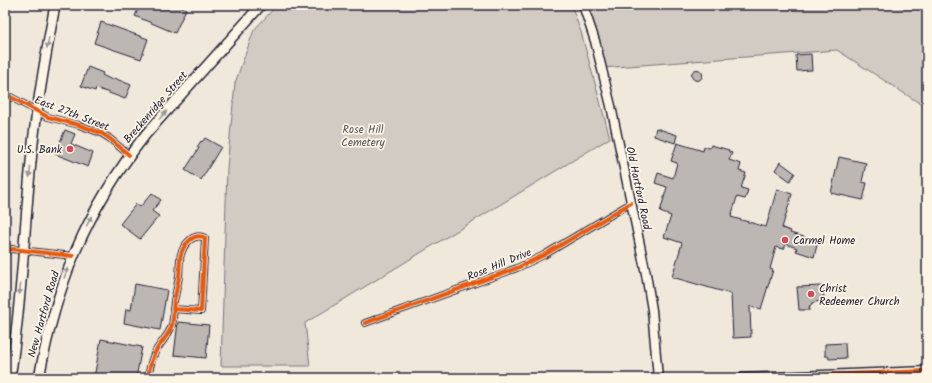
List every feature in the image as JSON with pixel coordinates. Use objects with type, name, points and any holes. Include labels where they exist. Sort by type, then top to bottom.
[{"type":"main road","name":"New Hartford Road","points":[[10,378],[24,251],[31,153],[36,112],[55,5]]},
{"type":"main road","name":"Breckenridge Street","points":[[73,256],[96,206],[129,155],[261,5]]},
{"type":"main road","name":"Old Hartford Road","points":[[583,5],[595,41],[611,106],[631,203],[652,310],[658,378]]},
{"type":"main road","name":"New Hartford Road","points":[[39,378],[51,320],[61,287],[73,256]]},
{"type":"main road","points":[[742,378],[864,376],[927,371]]},
{"type":"street","name":"East 27th Street","points":[[5,94],[36,112],[48,117],[79,125],[101,133],[129,155]]},
{"type":"street","name":"Rose Hill Drive","points":[[365,323],[517,268],[544,255],[631,203]]},
{"type":"street","points":[[148,378],[152,358],[158,347],[167,336],[172,325],[173,309],[181,254],[187,243],[195,236],[201,235],[205,238],[201,311],[173,309]]},
{"type":"street","points":[[5,252],[12,249],[73,256]]},
{"type":"green space","name":"Rose Hill Cemetery","points":[[277,5],[571,5],[581,32],[610,138],[305,323],[310,366],[221,366],[227,168],[235,83],[254,30]]},
{"type":"green space","points":[[583,5],[927,5],[927,108],[837,50],[602,68]]},
{"type":"building","points":[[140,5],[176,5],[186,9],[175,33],[135,16]]},
{"type":"building","points":[[101,22],[148,39],[141,59],[94,43]]},
{"type":"building","points":[[811,54],[812,70],[797,71],[796,55]]},
{"type":"building","points":[[88,67],[103,73],[102,75],[112,80],[114,78],[131,85],[125,99],[96,88],[95,91],[81,86]]},
{"type":"building","points":[[697,69],[701,71],[703,75],[701,79],[697,81],[693,79],[691,75],[693,71]]},
{"type":"building","points":[[656,128],[677,135],[675,143],[654,136]]},
{"type":"building","name":"U.S. Bank","points":[[65,130],[75,134],[71,144],[93,153],[88,167],[55,154]]},
{"type":"building","points":[[205,138],[221,147],[201,180],[185,170],[199,148],[197,147]]},
{"type":"building","name":"Carmel Home","points":[[677,143],[703,151],[704,147],[710,148],[711,145],[729,150],[729,152],[732,153],[729,160],[741,164],[739,171],[746,173],[741,188],[748,190],[745,199],[737,197],[731,217],[766,227],[777,189],[792,194],[782,228],[791,231],[790,233],[818,241],[814,257],[796,251],[797,248],[786,244],[784,249],[776,247],[770,269],[773,270],[761,309],[750,306],[751,337],[733,338],[731,294],[672,277],[682,243],[664,237],[671,216],[660,212],[667,187],[655,183],[658,173],[673,178],[677,163],[671,161]]},
{"type":"building","points":[[839,157],[866,163],[862,182],[867,183],[863,200],[831,193]]},
{"type":"building","points":[[780,162],[795,173],[790,181],[775,170]]},
{"type":"building","points":[[152,193],[161,200],[152,211],[159,216],[140,239],[120,224],[136,204],[140,207]]},
{"type":"building","points":[[135,284],[167,290],[160,330],[124,323],[126,309],[131,310]]},
{"type":"building","name":"Christ Redeemer Church","points":[[823,286],[824,301],[812,303],[812,305],[809,306],[810,310],[799,310],[797,287]]},
{"type":"building","points":[[178,322],[209,325],[206,358],[174,355]]},
{"type":"building","points":[[101,339],[142,347],[136,378],[94,378]]},
{"type":"building","points":[[845,343],[846,358],[829,359],[828,356],[825,356],[825,344]]},
{"type":"cycle path","points":[[5,94],[48,117],[79,125],[101,133],[129,155]]},
{"type":"cycle path","points":[[365,323],[517,268],[544,255],[631,203]]},
{"type":"cycle path","points":[[148,378],[153,356],[172,325],[173,319],[173,310],[174,307],[174,301],[179,279],[180,257],[182,250],[193,238],[205,238],[201,311],[173,309]]},
{"type":"cycle path","points":[[5,251],[12,249],[73,256]]},
{"type":"cycle path","points":[[742,378],[927,371]]},
{"type":"place","name":"U.S. Bank","points":[[70,149]]},
{"type":"place","name":"Carmel Home","points":[[785,240]]},
{"type":"place","name":"Christ Redeemer Church","points":[[811,294]]}]
